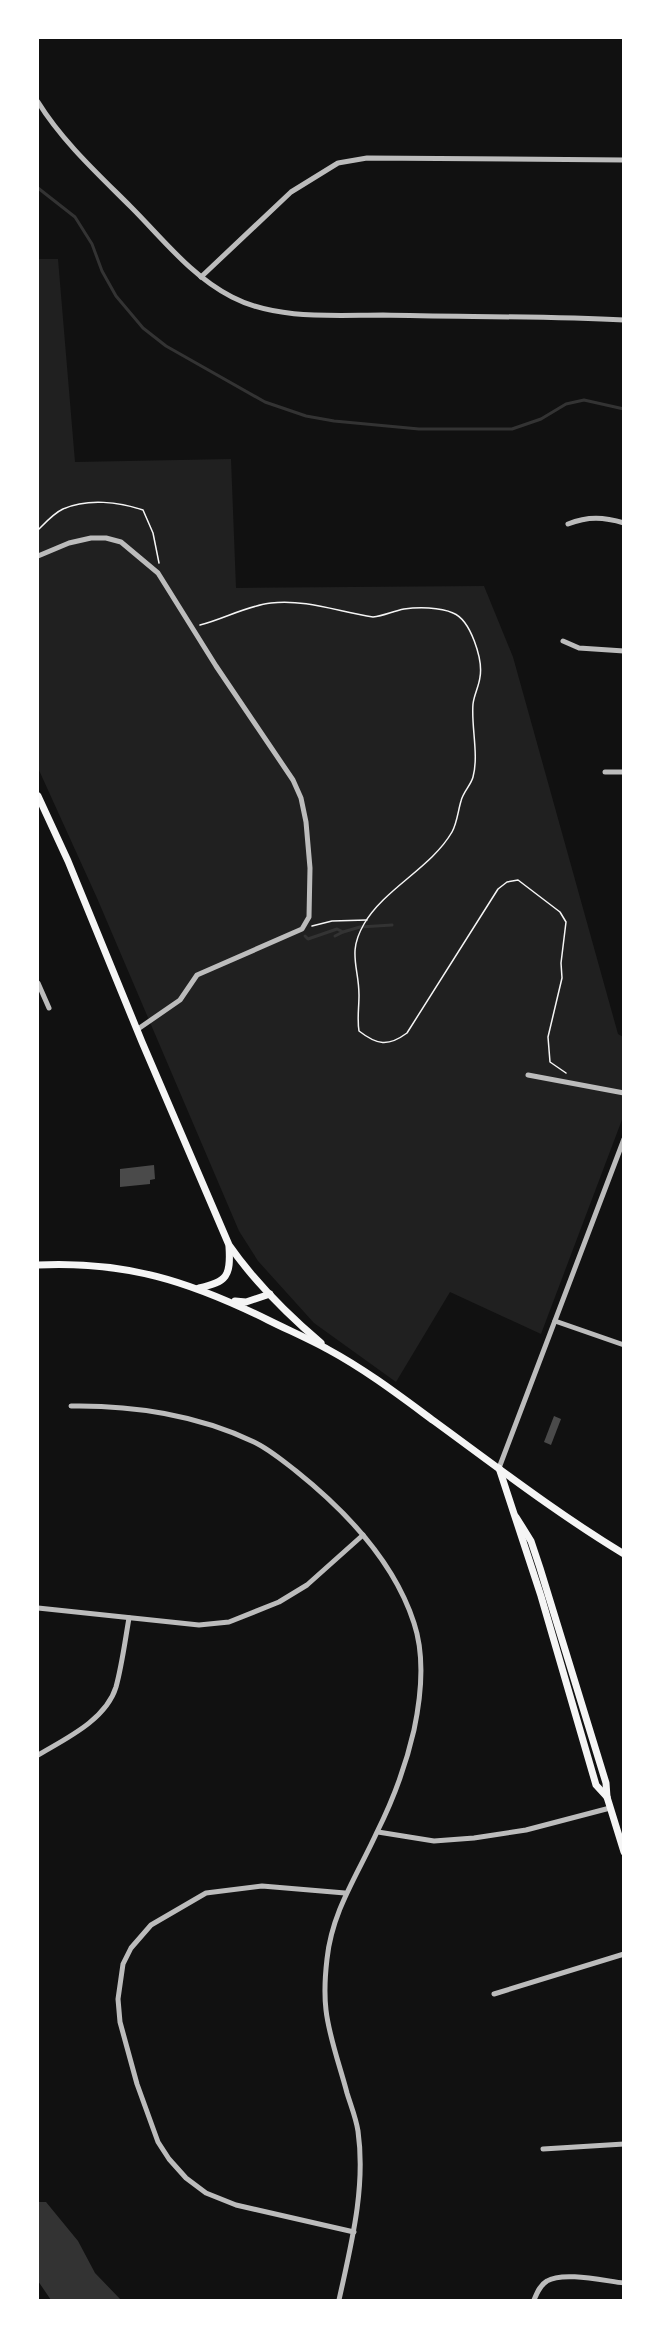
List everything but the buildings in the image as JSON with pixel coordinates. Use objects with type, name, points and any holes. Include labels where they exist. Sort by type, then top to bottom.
[{"type":"main road","points":[[38,796],[41,811],[138,1029],[229,1245],[245,1267],[270,1294],[299,1324],[330,1350]]},
{"type":"main road","points":[[199,1288],[220,1282],[228,1274],[231,1263],[229,1245]]},
{"type":"main road","points":[[38,1265],[76,1263],[118,1267],[199,1288],[330,1350],[383,1384],[561,1514],[624,1554]]},
{"type":"main road","points":[[230,1301],[246,1302],[270,1294]]},
{"type":"main road","points":[[499,1468],[564,1671],[596,1785],[607,1797],[624,1852]]},
{"type":"street","points":[[38,102],[50,121],[201,277],[245,303],[263,308],[310,314],[545,316],[624,320]]},
{"type":"street","points":[[201,277],[291,192],[338,163],[367,158],[624,160]]},
{"type":"street","points":[[568,524],[590,518],[608,518],[624,523]]},
{"type":"street","points":[[38,556],[69,543],[91,538],[106,538],[121,542],[158,573],[216,666],[293,780],[301,798],[306,822],[310,868],[309,917],[302,930],[197,975],[180,1000],[138,1029]]},
{"type":"street","points":[[563,641],[579,648],[624,651]]},
{"type":"street","points":[[605,772],[624,772]]},
{"type":"street","points":[[38,983],[49,1008]]},
{"type":"street","points":[[528,1075],[624,1093]]},
{"type":"street","points":[[499,1468],[624,1139]]},
{"type":"street","points":[[555,1321],[624,1345]]},
{"type":"street","points":[[71,1406],[102,1406],[167,1414],[215,1426],[256,1443],[313,1485],[335,1504],[363,1535],[386,1565],[402,1593],[414,1624],[419,1651],[420,1690],[414,1729],[405,1762],[378,1832],[345,1893],[333,1927],[325,1984],[326,2013],[358,2127],[361,2159],[354,2232],[339,2301]]},
{"type":"street","points":[[38,1608],[199,1625],[229,1622],[254,1614],[307,1585],[363,1535]]},
{"type":"street","points":[[38,1755],[73,1734],[106,1705],[116,1689],[129,1618]]},
{"type":"street","points":[[378,1832],[434,1841],[474,1838],[526,1830],[610,1808]]},
{"type":"street","points":[[345,1893],[262,1886],[206,1893],[151,1925],[131,1948],[123,1964],[117,1999],[120,2022],[137,2084],[158,2142],[186,2178],[206,2193],[236,2205],[354,2232]]},
{"type":"street","points":[[494,1994],[624,1954]]},
{"type":"street","points":[[543,2149],[624,2144]]},
{"type":"street","points":[[542,2274],[546,2281]]},
{"type":"street","points":[[534,2301],[540,2287],[546,2281],[564,2277],[624,2283]]},
{"type":"path","points":[[38,530],[63,509],[88,503],[121,503],[143,510],[153,533],[160,566]]},
{"type":"path","points":[[196,626],[271,603],[306,603],[373,617],[404,609],[431,608],[454,613],[464,620],[477,650],[481,676],[473,703],[475,731],[473,777],[462,797],[454,830],[440,849],[364,924],[353,961],[359,994],[357,1016],[359,1031],[368,1038],[387,1044],[396,1041],[411,1027],[498,889],[507,882],[518,880],[560,912],[566,922],[561,963],[562,978],[548,1037],[550,1062],[567,1074]]},
{"type":"path","points":[[302,930],[332,921],[368,920]]},
{"type":"shaded area","points":[[38,259],[58,259],[75,462],[231,459],[236,588],[484,586],[513,657],[618,1034],[623,1037],[623,1117],[541,1334],[450,1292],[396,1382],[314,1323],[258,1261],[239,1231],[97,898],[38,768]]},
{"type":"shaded area","points":[[38,2202],[46,2202],[78,2241],[95,2273],[121,2300],[51,2300],[38,2281]]},
{"type":"waterway","points":[[38,188],[75,217],[92,244],[102,271],[116,296],[143,328],[166,346],[265,402],[306,416],[334,421],[419,429],[512,429],[541,419],[566,404],[584,400],[624,409]]},
{"type":"waterway","points":[[305,936],[308,939],[337,929],[343,932],[360,927],[392,925]]},
{"type":"waterway","points":[[335,936],[343,932]]}]
